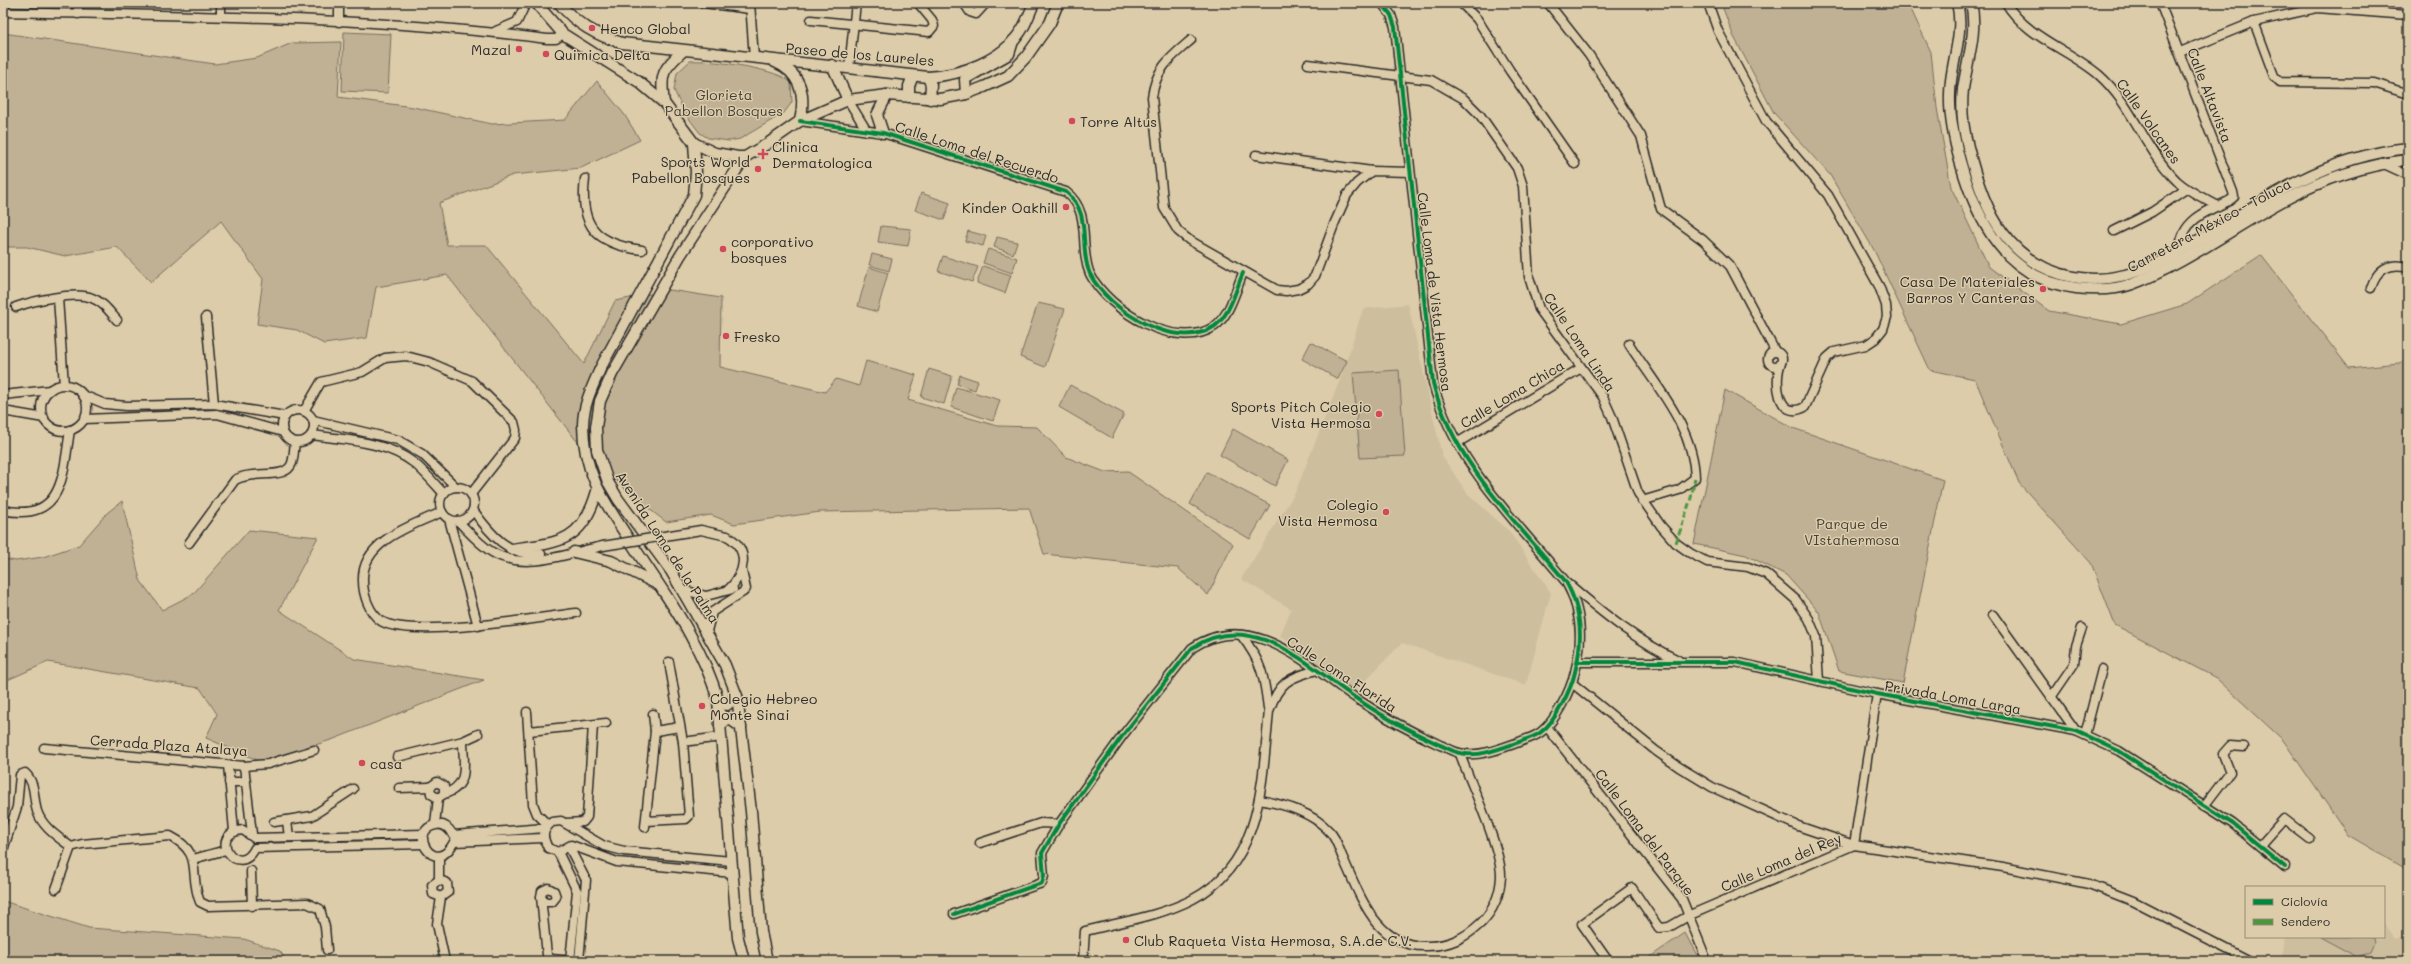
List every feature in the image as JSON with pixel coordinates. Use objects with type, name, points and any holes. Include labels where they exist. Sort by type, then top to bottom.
[{"type":"main road","points":[[536,3],[563,34],[639,82],[664,103],[694,143],[715,152],[745,157],[800,121],[848,100],[887,95],[930,99],[966,94],[1008,76],[1026,58],[1038,41],[1050,22],[1058,3]]},
{"type":"main road","name":"Paseo de los Laureles","points":[[771,60],[832,65],[928,77],[961,72],[989,59],[1013,41],[1022,31],[1034,3]]},
{"type":"main road","name":"Carretera México - Toluca","points":[[1956,3],[1959,27],[1950,93],[1951,125],[1960,162],[1978,214],[1993,240],[2019,267],[2043,279],[2065,286],[2088,289],[2130,284],[2158,272],[2284,200],[2317,184],[2381,163],[2408,160]]},
{"type":"main road","name":"Carretera México - Toluca","points":[[1971,3],[1973,18],[1971,45],[1963,88],[1962,118],[1973,164],[1987,205],[2011,243],[2046,269],[2060,274],[2088,280],[2115,278],[2141,270],[2276,193],[2319,172],[2366,156],[2408,148]]},
{"type":"main road","points":[[562,7],[566,25],[563,34]]},
{"type":"main road","points":[[562,7],[578,23],[606,38],[622,43],[771,60],[789,71],[802,89],[803,106],[800,121]]},
{"type":"main road","points":[[966,94],[965,79],[1009,54],[1013,41]]},
{"type":"main road","points":[[664,103],[661,84],[664,70],[684,51]]},
{"type":"main road","points":[[832,65],[848,100]]},
{"type":"main road","points":[[909,96],[909,86],[913,76]]},
{"type":"main road","points":[[928,77],[931,85],[930,99]]},
{"type":"main road","points":[[883,133],[877,115],[887,95]]},
{"type":"main road","name":"Avenida Loma de la Palma","points":[[694,143],[696,172],[694,195],[600,367],[588,395],[583,423],[584,451],[597,491],[658,584],[696,647],[712,677],[718,700],[738,938],[744,961]]},
{"type":"main road","name":"Avenida Loma de la Palma","points":[[745,157],[673,268],[612,374],[600,401],[596,427],[597,450],[601,466],[618,499],[672,571],[725,665],[737,696],[751,811],[761,932],[767,961]]},
{"type":"main road","points":[[511,549],[558,541],[568,537],[585,522],[592,511],[597,491]]},
{"type":"main road","points":[[574,552],[611,561],[658,584]]},
{"type":"main road","points":[[718,700],[727,704],[737,696]]},
{"type":"main road","points":[[720,726],[728,718],[741,727]]},
{"type":"street","points":[[78,3],[78,14]]},
{"type":"street","points":[[221,3],[221,16]]},
{"type":"street","points":[[339,3],[339,22]]},
{"type":"street","points":[[494,32],[517,22],[526,3]]},
{"type":"street","points":[[704,3],[750,6],[754,58]]},
{"type":"street","points":[[849,68],[856,3]]},
{"type":"street","points":[[811,20],[929,32],[934,26],[932,20],[918,3]]},
{"type":"street","points":[[964,3],[970,12],[976,14],[986,3]]},
{"type":"street","name":"Calle Loma de Vista Hermosa","points":[[1382,3],[1391,15],[1395,27],[1433,383],[1445,422],[1482,481],[1566,582],[1574,597],[1578,610],[1580,631],[1578,662],[1572,683],[1547,726]]},
{"type":"street","points":[[1461,3],[1477,19],[1510,71],[1576,164]]},
{"type":"street","points":[[1548,3],[1589,54],[1641,136],[1661,209],[1703,240],[1730,266],[1775,351],[1782,356],[1778,371],[1781,401],[1785,407],[1791,410],[1799,410],[1805,407],[1827,358],[1830,355],[1842,349],[1866,345],[1875,339],[1883,329],[1887,317],[1886,305],[1878,286],[1828,195],[1766,121],[1718,31],[1708,3]]},
{"type":"street","name":"Calle Volcanes","points":[[2006,3],[2021,23],[2082,61],[2101,76],[2120,98],[2167,171],[2186,189],[2218,206]]},
{"type":"street","name":"Calle Altavista","points":[[2160,3],[2180,52],[2234,197],[2218,206]]},
{"type":"street","points":[[2180,52],[2254,22],[2317,8],[2408,15]]},
{"type":"street","points":[[3,12],[221,16],[414,25],[494,32],[547,39],[556,38],[563,34]]},
{"type":"street","points":[[2254,22],[2274,76],[2280,82],[2374,83],[2408,94]]},
{"type":"street","points":[[1191,40],[1170,58],[1154,81],[1152,113],[1164,208],[1178,231],[1189,240],[1243,273],[1276,290],[1286,291],[1298,289],[1308,284],[1315,276],[1335,222],[1348,195],[1357,183],[1372,171]]},
{"type":"street","name":"Calle Loma Linda","points":[[1308,64],[1431,80],[1464,99],[1480,115],[1517,168],[1523,186],[1529,277],[1532,294],[1539,309],[1603,397],[1612,417],[1642,501],[1676,543],[1690,553],[1707,562],[1748,566],[1766,574],[1782,585],[1796,600],[1809,620],[1816,636],[1819,681]]},
{"type":"street","points":[[848,100],[867,131]]},
{"type":"street","name":"Calle Loma del Recuerdo","points":[[800,121],[883,133],[1066,192],[1076,200],[1081,211],[1089,272],[1098,287],[1139,321],[1171,334],[1187,335],[1215,326],[1224,317],[1243,273]]},
{"type":"street","points":[[1256,155],[1372,171],[1410,172]]},
{"type":"street","points":[[2381,163],[2408,175]]},
{"type":"street","points":[[585,179],[583,196],[585,211],[591,225],[600,236],[612,244],[642,250]]},
{"type":"street","points":[[2114,231],[2152,212],[2186,189]]},
{"type":"street","points":[[2180,249],[2181,238],[2185,228],[2192,221],[2218,206]]},
{"type":"street","points":[[2371,288],[2375,276],[2388,267],[2408,267]]},
{"type":"street","points":[[16,307],[32,301],[58,298],[90,297],[103,304],[117,320]]},
{"type":"street","points":[[58,298],[64,385]]},
{"type":"street","points":[[206,317],[214,404]]},
{"type":"street","points":[[1629,344],[1681,424],[1694,460],[1695,478],[1679,490],[1642,501]]},
{"type":"street","points":[[1775,351],[1770,353],[1768,362],[1772,366],[1777,366],[1781,363]]},
{"type":"street","points":[[304,411],[321,382],[362,372],[385,358],[395,355],[430,362],[457,372],[472,381],[514,422],[516,430],[515,438],[471,494]]},
{"type":"street","name":"Calle Loma Chica","points":[[1457,443],[1581,368]]},
{"type":"street","points":[[3,395],[50,390],[64,385],[72,386],[83,395],[105,404],[127,406],[214,404],[285,416]]},
{"type":"street","points":[[44,418],[42,403],[50,390]]},
{"type":"street","points":[[3,510],[24,513],[44,507],[52,501],[61,485],[70,430],[84,418],[87,407],[83,395]]},
{"type":"street","points":[[313,420],[312,434],[304,441],[295,442],[288,438],[283,432],[282,424],[285,416],[293,410],[304,411],[313,420],[398,440],[422,454],[456,487]]},
{"type":"street","points":[[3,411],[44,418],[55,429],[70,430]]},
{"type":"street","points":[[84,418],[217,414],[283,432]]},
{"type":"street","points":[[312,434],[378,446],[397,453],[413,462],[444,494]]},
{"type":"street","points":[[189,543],[236,480],[243,475],[280,474],[287,470],[292,464],[295,442]]},
{"type":"street","points":[[449,519],[458,521],[464,519],[473,510],[474,502],[471,494],[462,487],[456,487],[444,494],[441,499],[442,512],[449,519],[478,626]]},
{"type":"street","points":[[473,510],[489,532],[511,549],[532,555],[574,552]]},
{"type":"street","points":[[442,512],[396,533],[377,548],[367,559],[363,570],[362,582],[371,611],[381,620],[395,626],[425,628],[478,626],[576,613]]},
{"type":"street","points":[[458,521],[481,545],[507,559],[524,561],[561,556],[603,546],[701,530],[727,536],[738,544],[743,562],[742,572],[746,589]]},
{"type":"street","points":[[728,590],[742,572]]},
{"type":"street","name":"Privada Loma Larga","points":[[1566,582],[1632,636],[1652,648],[1680,661]]},
{"type":"street","points":[[683,590],[706,596],[728,590],[746,589]]},
{"type":"street","points":[[707,631],[712,612],[740,596],[746,589]]},
{"type":"street","points":[[1993,615],[2076,731]]},
{"type":"street","points":[[2052,696],[2074,664],[2076,646],[2082,628]]},
{"type":"street","name":"Calle Loma Florida","points":[[954,914],[1042,883],[1044,876],[1042,853],[1059,824],[1123,735],[1192,648],[1205,639],[1220,634],[1241,635],[1269,641],[1289,650],[1363,703],[1419,735],[1460,754],[1478,753],[1505,747],[1540,733],[1547,726]]},
{"type":"street","points":[[1083,961],[1085,931],[1172,908],[1193,899],[1209,889],[1228,873],[1241,854],[1260,800],[1269,711],[1264,675],[1256,653],[1241,635]]},
{"type":"street","points":[[653,714],[654,731],[646,824],[686,819],[689,816],[683,742],[668,662]]},
{"type":"street","name":"Privada Loma Larga","points":[[1578,662],[1735,662],[1877,694],[2076,731],[2119,751],[2233,824],[2285,867]]},
{"type":"street","points":[[2085,735],[2102,669]]},
{"type":"street","points":[[1269,711],[1279,687],[1287,680],[1317,670]]},
{"type":"street","points":[[1572,683],[1656,751],[1712,787],[1798,826],[1854,845],[2003,867],[2089,884],[2133,901],[2250,961]]},
{"type":"street","name":"Calle Loma del Rey","points":[[1606,958],[1582,924],[1632,888],[1659,928],[1669,927],[1690,915],[1854,845],[1877,694]]},
{"type":"street","points":[[527,712],[533,804],[537,814],[547,827]]},
{"type":"street","points":[[529,731],[606,723]]},
{"type":"street","points":[[574,961],[583,915],[581,891],[573,882],[558,852],[548,848],[543,838],[547,827],[552,822],[583,822],[588,817],[593,725]]},
{"type":"street","name":"Calle Loma del Parque","points":[[1547,726],[1672,886],[1690,915],[1697,942],[1707,961]]},
{"type":"street","points":[[654,731],[680,727]]},
{"type":"street","points":[[397,758],[463,741],[478,734]]},
{"type":"street","points":[[683,742],[721,737]]},
{"type":"street","points":[[430,787],[431,794],[441,796],[460,786],[463,779],[463,741]]},
{"type":"street","points":[[2204,806],[2230,772],[2223,754],[2230,746],[2244,748]]},
{"type":"street","name":"Cerrada Plaza Atalaya","points":[[44,748],[244,766],[268,764],[314,750]]},
{"type":"street","points":[[1260,800],[1284,805],[1303,812],[1322,823],[1332,834],[1368,912],[1381,928],[1398,941],[1417,947],[1452,943],[1468,935],[1492,909],[1498,893],[1501,876],[1497,854],[1460,754]]},
{"type":"street","points":[[228,765],[234,831]]},
{"type":"street","points":[[244,766],[252,834]]},
{"type":"street","points":[[3,850],[17,807],[20,775],[25,773],[31,778],[37,812],[45,825],[71,847]]},
{"type":"street","points":[[229,782],[245,782]]},
{"type":"street","points":[[399,788],[430,787],[437,782],[444,786],[435,824]]},
{"type":"street","points":[[274,822],[312,816],[353,789]]},
{"type":"street","points":[[2260,846],[2284,819],[2310,840]]},
{"type":"street","points":[[287,821],[289,837]]},
{"type":"street","points":[[566,823],[571,828],[604,846],[645,853],[731,861]]},
{"type":"street","points":[[980,842],[1041,823],[1059,824]]},
{"type":"street","points":[[543,838],[454,842],[449,852],[439,856],[429,853],[423,844],[424,834],[428,828],[435,824],[443,825],[449,828],[453,835],[547,827]]},
{"type":"street","points":[[423,844],[255,848],[252,855],[245,859],[238,860],[231,857],[226,850],[225,843],[228,836],[234,831],[243,830],[252,834],[254,838],[424,834]]},
{"type":"street","points":[[71,847],[82,844],[170,836],[180,841],[191,851],[196,893],[200,902],[208,906],[252,906],[306,903],[320,909],[325,927],[327,950]]},
{"type":"street","points":[[558,852],[571,845],[616,862],[733,873]]},
{"type":"street","points":[[56,889],[71,847]]},
{"type":"street","points":[[569,847],[584,877],[574,915],[574,961]]},
{"type":"street","points":[[193,859],[226,850]]},
{"type":"street","points":[[643,865],[645,853]]},
{"type":"street","points":[[439,856],[439,880],[447,884],[448,892],[441,897],[437,924],[445,961]]},
{"type":"street","points":[[681,868],[698,859]]},
{"type":"street","points":[[251,871],[252,906]]},
{"type":"street","points":[[573,882],[584,877]]},
{"type":"street","points":[[541,897],[544,948],[547,955],[551,959],[574,961]]},
{"type":"street","points":[[574,915],[583,915]]},
{"type":"shaded area","name":"Colegio Vista Hermosa","points":[[1408,304],[1442,456],[1467,493],[1509,531],[1551,593],[1526,685],[1402,643],[1355,691],[1280,636],[1291,609],[1241,579],[1295,493],[1343,372],[1363,309]]},
{"type":"shaded area","points":[[2385,924],[2396,939],[2408,934],[2408,961],[2280,961],[2285,938],[2385,938]]},
{"type":"green space","points":[[1721,3],[1908,3],[1931,52],[1937,108],[1951,187],[1989,267],[2049,311],[2121,324],[2187,304],[2261,255],[2349,368],[2399,363],[2408,359],[2408,870],[2348,835],[2283,740],[2216,678],[2115,625],[2091,563],[2019,483],[1975,379],[1930,370],[1874,250],[1830,175],[1774,113],[1733,35]]},
{"type":"green space","points":[[344,32],[391,34],[388,93],[342,91]]},
{"type":"green space","points":[[3,33],[215,64],[257,58],[292,43],[341,42],[338,97],[413,107],[492,124],[565,120],[597,81],[624,114],[640,140],[581,168],[513,175],[439,203],[447,245],[486,245],[584,364],[615,301],[670,290],[721,298],[720,367],[825,392],[836,379],[859,386],[866,361],[916,375],[908,400],[997,426],[1037,427],[1066,457],[1105,472],[1127,471],[1233,544],[1208,595],[1178,568],[1044,554],[1029,508],[820,512],[734,524],[711,515],[666,522],[631,495],[576,440],[447,275],[376,287],[367,338],[324,344],[297,330],[257,324],[263,279],[221,221],[151,282],[117,247],[65,256],[27,247],[3,247]]},
{"type":"green space","name":"Glorieta Pabellon Bosques","points":[[690,61],[727,63],[774,73],[785,78],[791,83],[792,102],[784,113],[740,139],[729,141],[708,138],[700,133],[684,112],[674,90],[677,73]]},
{"type":"green space","points":[[921,193],[950,203],[944,220],[915,210]]},
{"type":"green space","points":[[881,226],[911,229],[908,246],[878,242]]},
{"type":"green space","points":[[968,231],[986,236],[983,246],[965,241]]},
{"type":"green space","points":[[997,237],[1017,242],[1013,254],[994,247]]},
{"type":"green space","points":[[988,249],[1017,258],[1012,273],[983,263]]},
{"type":"green space","points":[[872,254],[892,259],[889,271],[869,265]]},
{"type":"green space","points":[[943,256],[978,267],[972,282],[938,271]]},
{"type":"green space","points":[[983,266],[1011,275],[1005,293],[977,283]]},
{"type":"green space","points":[[869,267],[888,273],[877,312],[858,306]]},
{"type":"green space","points":[[1038,303],[1065,309],[1045,367],[1020,357]]},
{"type":"green space","points":[[1311,342],[1347,361],[1338,379],[1302,359]]},
{"type":"green space","points":[[929,369],[952,376],[944,404],[921,397]]},
{"type":"green space","name":"Sports Pitch Colegio Vista Hermosa","points":[[1399,370],[1405,456],[1360,458],[1353,373]]},
{"type":"green space","points":[[960,375],[978,381],[975,390],[957,384]]},
{"type":"green space","points":[[1070,385],[1124,414],[1112,438],[1059,407]]},
{"type":"green space","points":[[956,387],[1000,400],[993,421],[951,407]]},
{"type":"green space","name":"Parque de VIstahermosa","points":[[1725,390],[1793,428],[1943,480],[1903,683],[1839,671],[1819,612],[1786,575],[1746,555],[1694,544]]},
{"type":"green space","points":[[1233,429],[1288,460],[1275,486],[1220,455]]},
{"type":"green space","points":[[1207,472],[1270,505],[1250,539],[1190,504]]},
{"type":"green space","points":[[122,501],[140,580],[162,610],[193,594],[249,530],[318,537],[279,610],[354,659],[484,680],[334,739],[262,762],[206,738],[217,714],[200,688],[48,662],[3,682],[3,559],[16,561],[43,557],[79,545],[107,513]]},
{"type":"green space","points":[[3,901],[89,928],[244,939],[280,951],[286,961],[3,961]]},
{"type":"green space","points":[[1685,933],[1700,961],[1644,961]]},
{"type":"green space","points":[[2322,938],[2373,938],[2374,943],[2370,952],[2357,957]]},
{"type":"marked path","points":[[1676,543],[1691,498],[1695,478]]},
{"type":"cycle path","points":[[954,914],[1042,883],[1044,876],[1042,853],[1059,824],[1123,735],[1192,648],[1215,637],[1238,634],[1260,639],[1282,648],[1303,660],[1363,703],[1391,720],[1452,751],[1467,754],[1482,753],[1498,749],[1539,734],[1552,721],[1566,696],[1573,679],[1578,660],[1580,637],[1578,615],[1571,593],[1566,582],[1507,513],[1471,465],[1455,439],[1442,412],[1433,383],[1395,27],[1391,15],[1382,3]]},
{"type":"cycle path","points":[[800,121],[883,133],[1066,192],[1074,200],[1079,210],[1084,231],[1087,264],[1090,274],[1099,288],[1127,313],[1145,324],[1163,331],[1182,334],[1199,333],[1215,326],[1229,309],[1243,273]]},
{"type":"cycle path","points":[[1578,662],[1735,662],[1877,694],[2076,731],[2119,751],[2233,824],[2285,867]]},
{"type":"place","name":"Henco Global","points":[[592,28]]},
{"type":"place","name":"Mazal","points":[[519,49]]},
{"type":"place","name":"Quimica Delta","points":[[546,54]]},
{"type":"place","name":"Torre Altus","points":[[1072,121]]},
{"type":"place","name":"Clinica Dermatologica","points":[[763,154]]},
{"type":"place","name":"Sports World Pabellon Bosques","points":[[758,169]]},
{"type":"place","name":"Kinder Oakhill","points":[[1066,207]]},
{"type":"place","name":"corporativo bosques","points":[[723,249]]},
{"type":"place","name":"Casa De Materiales Barros Y Canteras","points":[[2043,289]]},
{"type":"place","name":"Fresko","points":[[726,336]]},
{"type":"place","name":"Sports Pitch Colegio Vista Hermosa","points":[[1379,414]]},
{"type":"place","name":"Colegio Vista Hermosa","points":[[1386,512]]},
{"type":"place","name":"Colegio Hebreo Monte Sinai","points":[[702,706]]},
{"type":"place","name":"casa","points":[[362,763]]},
{"type":"place","name":"Club Raqueta Vista Hermosa, S.A.de C.V.","points":[[1126,940]]}]
